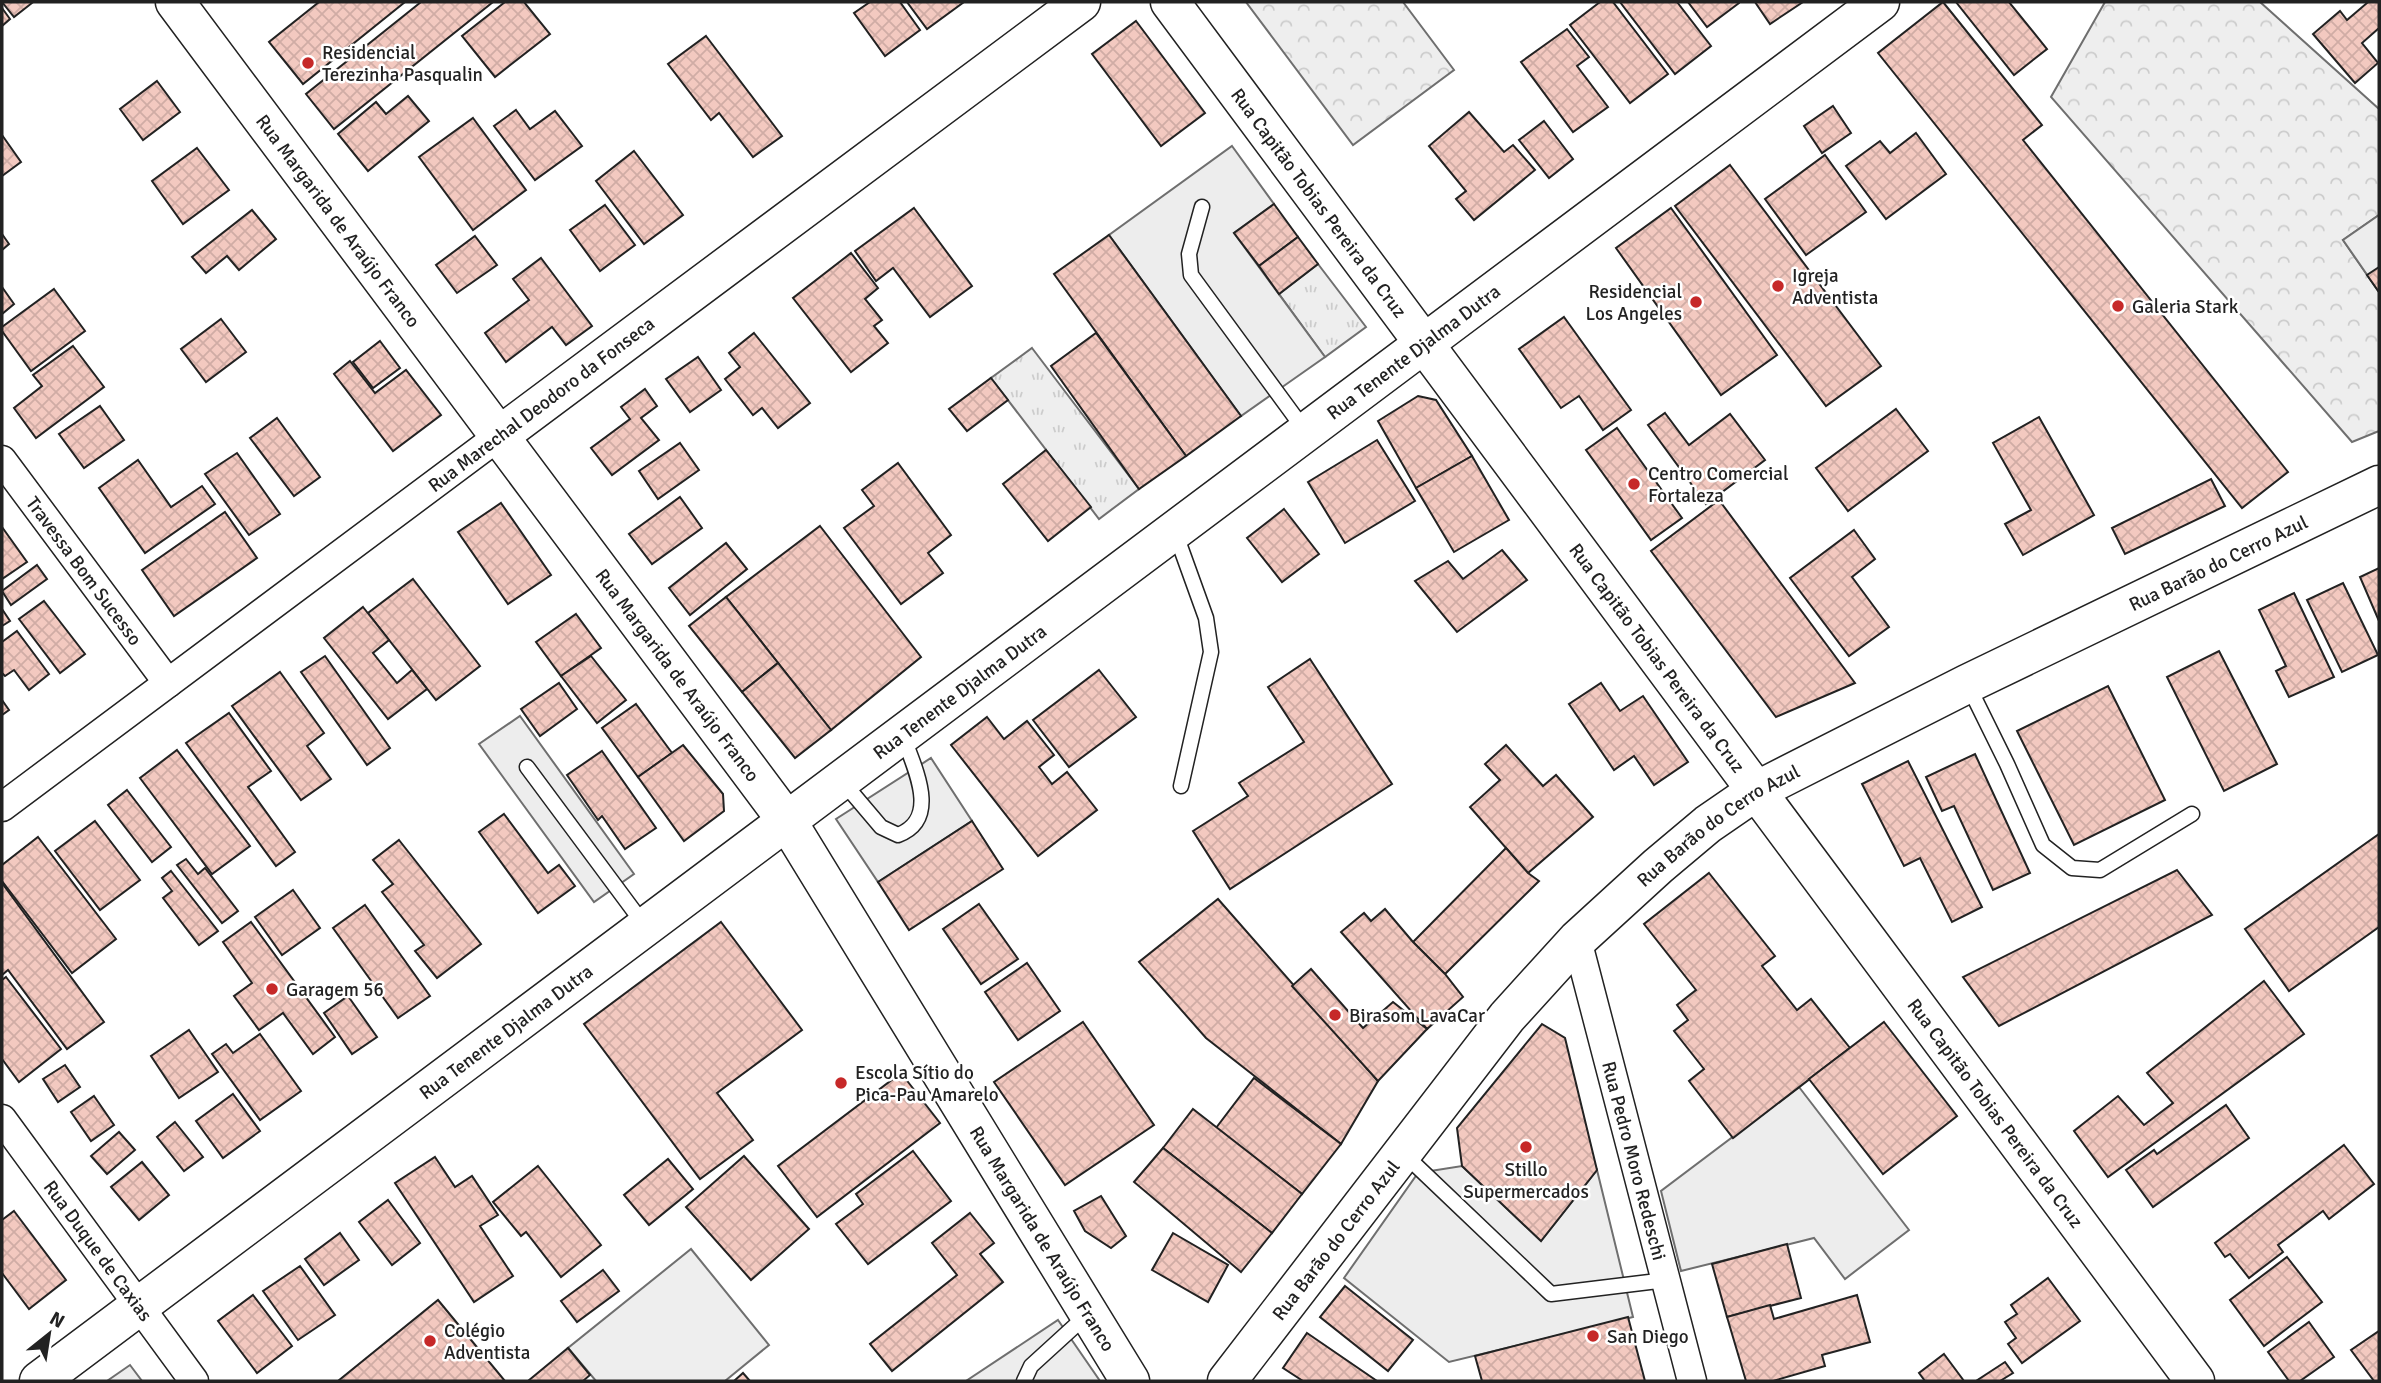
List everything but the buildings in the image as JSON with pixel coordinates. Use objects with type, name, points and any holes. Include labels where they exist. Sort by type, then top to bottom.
[{"type":"main road","name":"Rua Margarida de Araújo Franco","points":[[175,2],[787,821],[1130,1381]]},
{"type":"main road","name":"Rua Marechal Deodoro da Fonseca","points":[[499,436],[1081,2]]},
{"type":"main road","name":"Rua Capitão Tobias Pereira da Cruz","points":[[1170,2],[2195,1381]]},
{"type":"main road","name":"Rua Tenente Djalma Dutra","points":[[39,1381],[1880,2]]},
{"type":"main road","name":"Rua Barão do Cerro Azul","points":[[1227,1381],[1507,1017],[1577,940],[1641,880],[1708,824],[1756,791],[1967,684],[2379,485]]},
{"type":"street","name":"Rua Marechal Deodoro da Fonseca","points":[[2,807],[499,436]]},
{"type":"street","name":"Travessa Bom Sucesso","points":[[2,460],[169,683]]},
{"type":"street","name":"Rua Pedro Moro Redeschi","points":[[1577,940],[1692,1381]]},
{"type":"street","name":"Rua Duque de Caxias","points":[[2,1119],[194,1381]]},
{"type":"lane","points":[[1202,207],[1189,254],[1191,275],[1306,432]]},
{"type":"lane","points":[[1174,531],[1206,618],[1211,652],[1181,786]]},
{"type":"lane","points":[[1967,684],[2043,845],[2072,868],[2100,870],[2192,814]]},
{"type":"lane","points":[[841,781],[881,827],[898,835],[911,830],[921,814],[922,797],[903,734]]},
{"type":"lane","points":[[527,767],[646,927]]},
{"type":"lane","points":[[1402,1152],[1551,1294],[1666,1280]]},
{"type":"lane","points":[[1024,1381],[1031,1366],[1089,1313]]},
{"type":"green space","points":[[1246,2],[1403,2],[1454,70],[1353,145]]},
{"type":"green space","points":[[2105,2],[2260,2],[2379,109],[2379,215],[2343,240],[2379,292],[2379,431],[2352,442],[2051,97]]},
{"type":"green space","points":[[1318,264],[1366,327],[1325,357],[1279,294]]},
{"type":"green space","points":[[1032,348],[1139,489],[1099,519],[991,378]]},
{"type":"green space","points":[[691,1249],[769,1345],[725,1381],[596,1381],[568,1348]]},
{"type":"shaded area","points":[[1232,146],[1274,204],[1234,233],[1325,357],[1241,416],[1109,235]]},
{"type":"shaded area","points":[[2379,215],[2379,292],[2343,240]]},
{"type":"shaded area","points":[[520,716],[634,874],[594,902],[479,744]]},
{"type":"shaded area","points":[[931,758],[972,821],[878,882],[836,819]]},
{"type":"shaded area","points":[[1799,1087],[1909,1230],[1845,1279],[1814,1238],[1681,1271],[1661,1191]]},
{"type":"shaded area","points":[[1462,1166],[1541,1241],[1597,1170],[1633,1317],[1449,1362],[1344,1278],[1418,1173]]},
{"type":"shaded area","points":[[1058,1320],[1100,1381],[966,1381]]},
{"type":"shaded area","points":[[130,1365],[142,1381],[107,1381]]},
{"type":"place","name":"Residencial Terezinha Pasqualin","points":[[308,63]]},
{"type":"place","name":"Igreja Adventista","points":[[1778,286]]},
{"type":"place","name":"Residencial Los Angeles","points":[[1696,302]]},
{"type":"place","name":"Galeria Stark","points":[[2118,306]]},
{"type":"place","name":"Centro Comercial Fortaleza","points":[[1634,484]]},
{"type":"place","name":"Garagem 56","points":[[272,989]]},
{"type":"place","name":"Birasom LavaCar","points":[[1335,1015]]},
{"type":"place","name":"Escola Sítio do Pica-Pau Amarelo","points":[[841,1083]]},
{"type":"place","name":"Stillo Supermercados","points":[[1526,1147]]},
{"type":"place","name":"San Diego","points":[[1593,1336]]},
{"type":"place","name":"Colégio Adventista","points":[[430,1341]]}]
